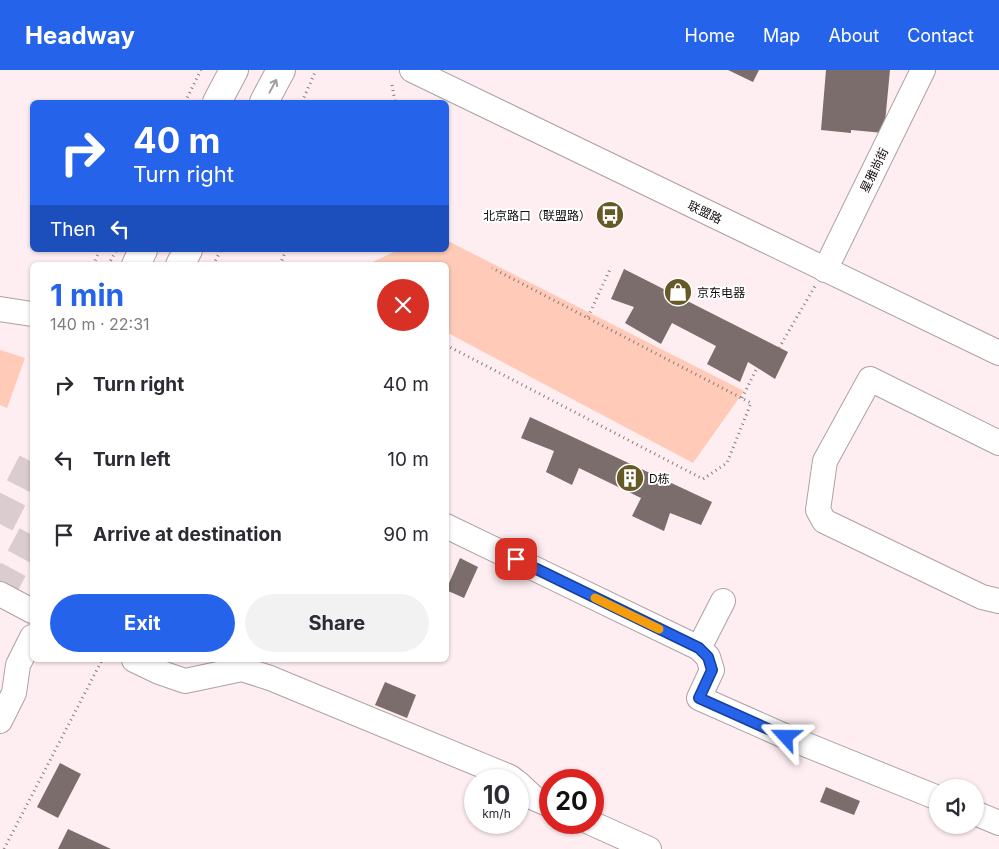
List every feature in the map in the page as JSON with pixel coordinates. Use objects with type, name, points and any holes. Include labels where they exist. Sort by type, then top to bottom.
[{"type":"main road","points":[[219,100],[234,70]]},
{"type":"main road","points":[[265,100],[281,70]]},
{"type":"street","name":"联盟路","points":[[412,70],[999,353]]},
{"type":"street","name":"星雅尚街","points":[[825,270],[923,70]]},
{"type":"street","points":[[0,309],[30,314]]},
{"type":"street","points":[[999,443],[870,379],[825,461],[818,510],[824,521],[982,597],[999,601]]},
{"type":"street","points":[[449,527],[699,648],[708,657],[712,670],[699,698],[786,737],[929,794]]},
{"type":"street","points":[[0,594],[30,610]]},
{"type":"street","points":[[699,648],[723,601]]},
{"type":"street","points":[[0,721],[7,689],[30,641]]},
{"type":"street","points":[[138,662],[185,681],[242,669],[261,675],[490,769]]},
{"type":"street","points":[[984,817],[999,823]]},
{"type":"street","points":[[604,829],[649,849]]},
{"type":"path","points":[[186,100],[201,70]]},
{"type":"path","points":[[303,100],[316,70]]},
{"type":"path","points":[[392,85],[395,100]]},
{"type":"path","points":[[588,318],[611,267]]},
{"type":"path","points":[[449,347],[703,479],[727,463],[751,403],[492,268]]},
{"type":"path","points":[[779,348],[825,270]]},
{"type":"path","points":[[742,398],[757,368]]},
{"type":"path","points":[[4,849],[101,662]]},
{"type":"shaded area","points":[[449,242],[744,391],[693,463],[449,334],[449,262],[372,262],[394,252],[449,252]]},
{"type":"shaded area","points":[[0,350],[25,358],[7,408],[0,405]]},
{"type":"building","points":[[728,70],[759,70],[753,82]]},
{"type":"building","points":[[826,70],[890,70],[884,133],[851,130],[851,133],[821,130]]},
{"type":"building","points":[[624,269],[788,352],[775,379],[748,362],[740,382],[707,364],[716,346],[672,323],[661,344],[625,323],[634,307],[611,299]]},
{"type":"building","name":"D栋","points":[[530,417],[712,502],[701,525],[670,513],[664,531],[632,516],[641,498],[579,468],[572,485],[546,472],[554,451],[521,438]]},
{"type":"building","points":[[460,558],[478,567],[464,598],[449,591],[449,583]]},
{"type":"building","points":[[385,682],[416,695],[407,718],[375,705]]},
{"type":"building","points":[[60,763],[81,774],[58,818],[37,807]]},
{"type":"building","points":[[826,787],[860,801],[854,815],[820,802]]},
{"type":"building","points":[[68,829],[111,849],[58,849]]},
{"type":"tunnel","points":[[0,524],[30,466]]},
{"type":"tunnel","points":[[0,594],[30,539]]},
{"type":"slow traffic","points":[[595,598],[659,629]]},
{"type":"place","name":"北京路口（联盟路）","points":[[610,215]]},
{"type":"place","name":"京东电器","points":[[678,292]]},
{"type":"place","name":"D栋","points":[[630,478]]},
{"type":"route","points":[[516,559],[699,648],[708,657],[712,670],[699,698],[786,737]]}]
